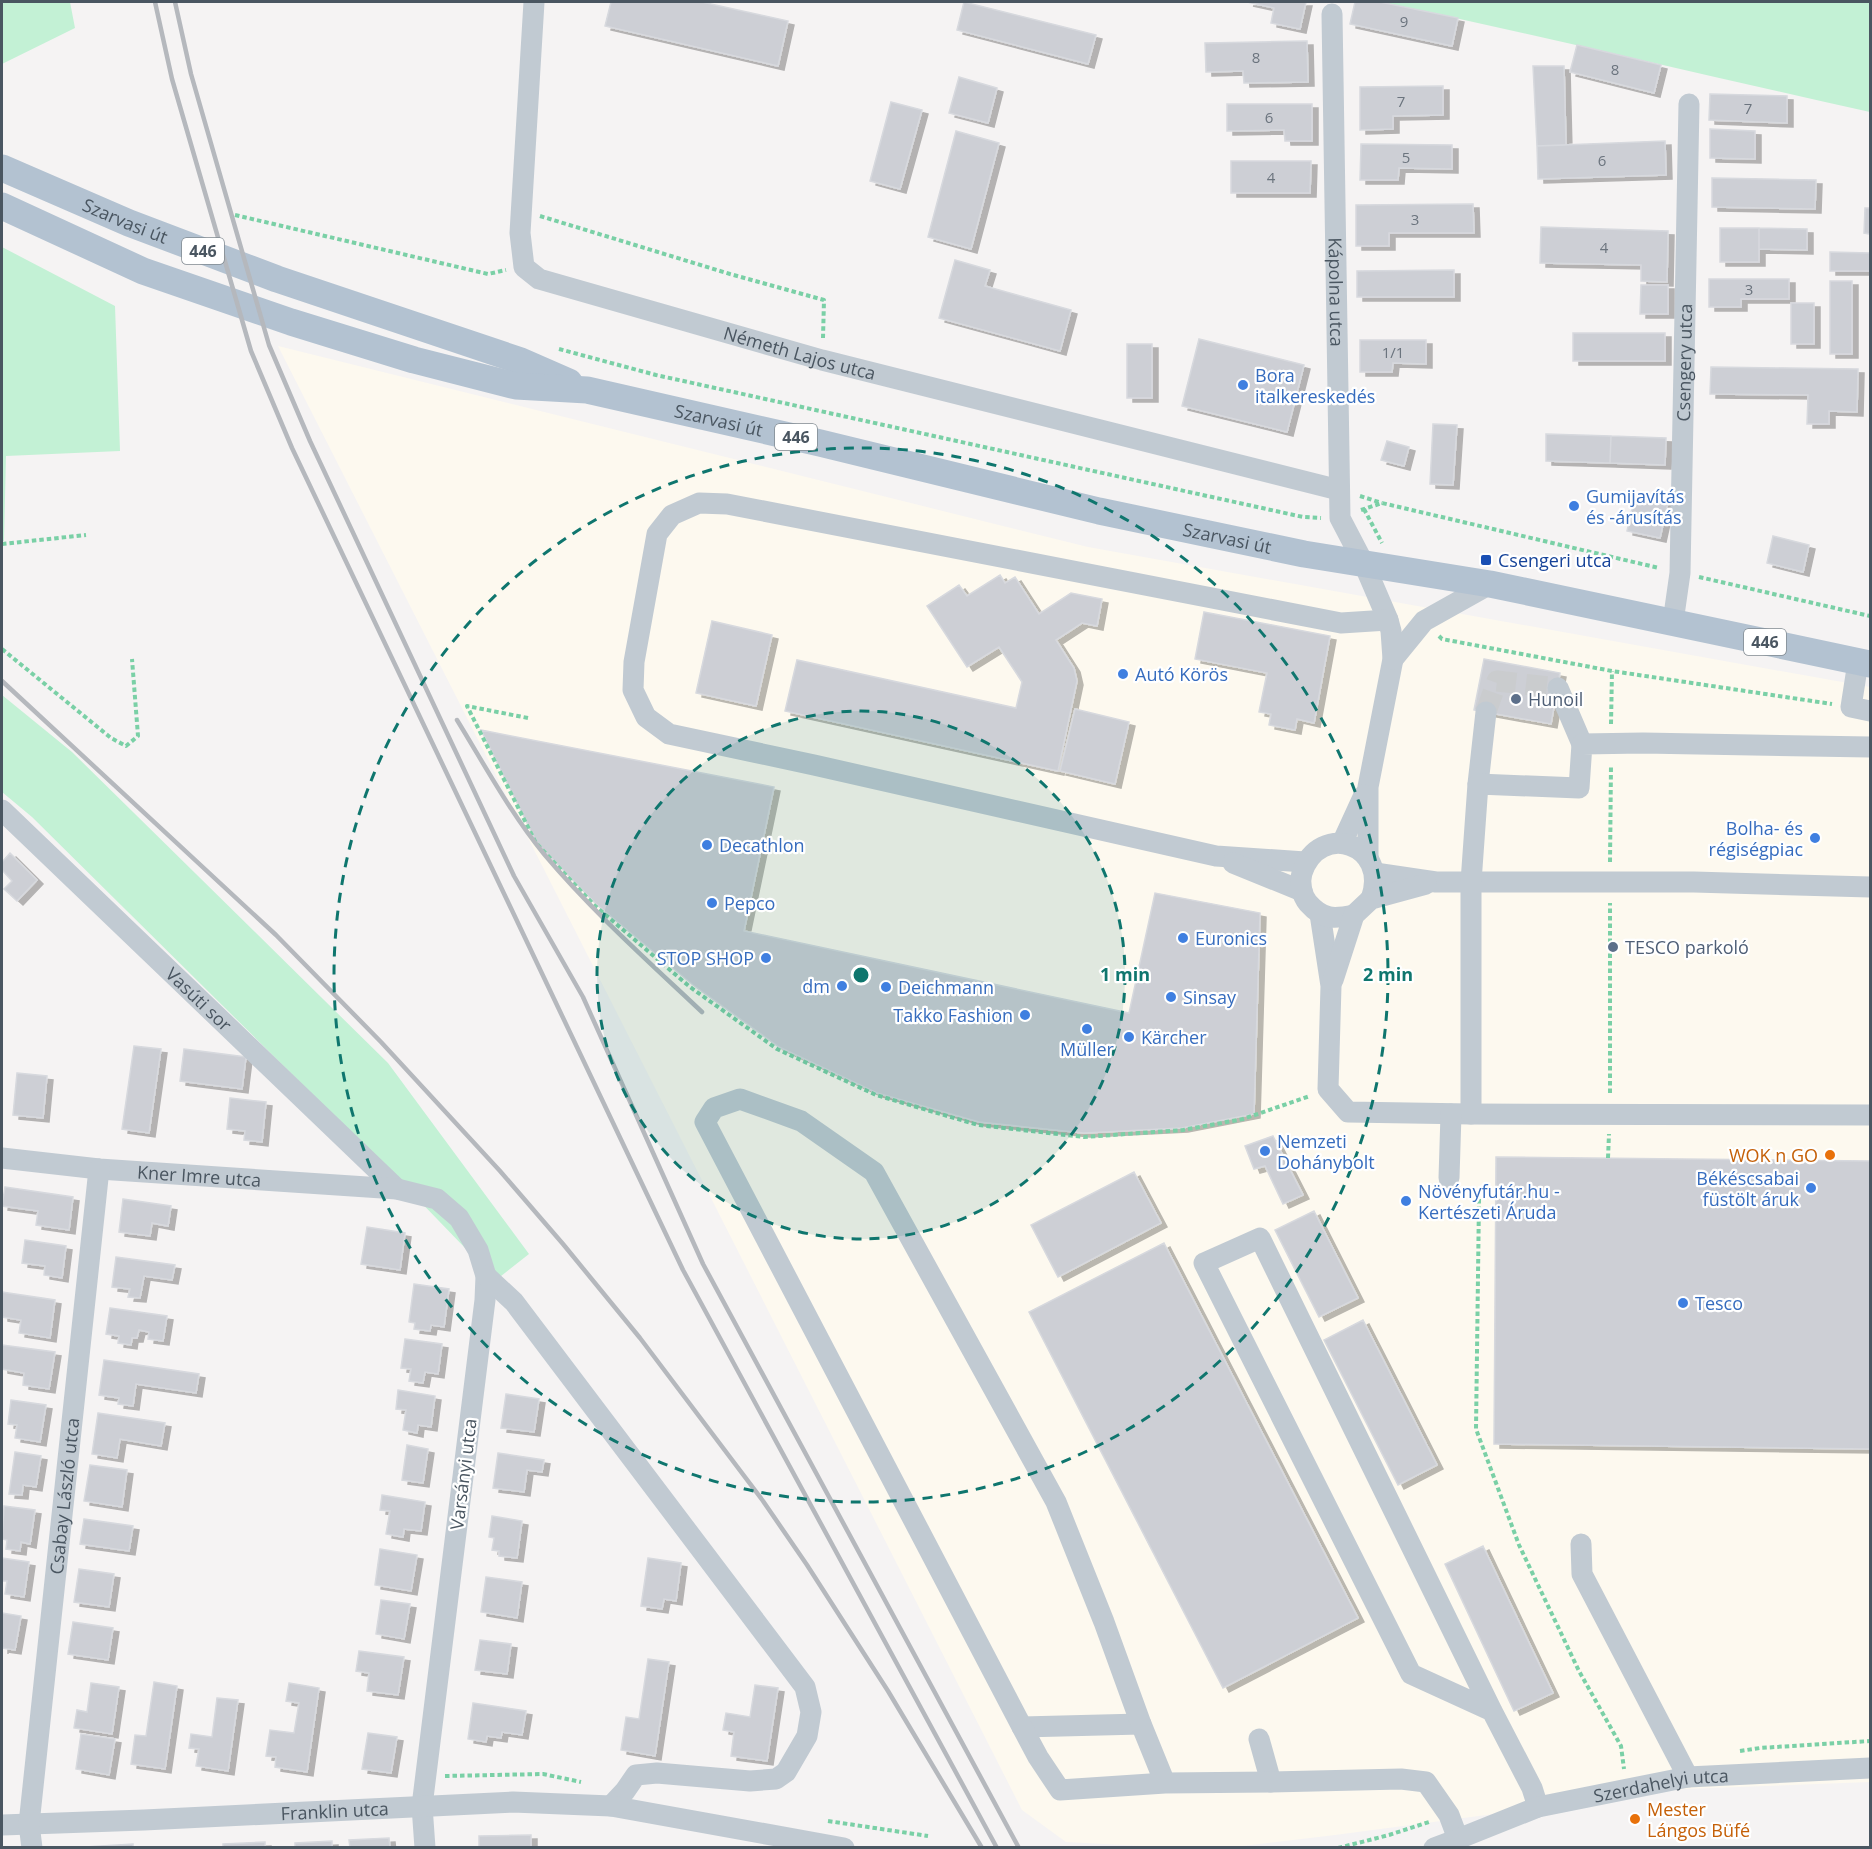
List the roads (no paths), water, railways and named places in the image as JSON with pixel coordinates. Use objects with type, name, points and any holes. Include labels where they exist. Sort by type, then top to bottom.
[{"type":"main road","name":"Szarvasi út","points":[[2,168],[129,222],[277,279],[521,361],[587,390]]},
{"type":"main road","name":"Szarvasi út","points":[[2,206],[144,272],[291,322],[414,360],[516,386],[587,390],[820,443],[1099,511],[1304,555],[1490,584],[1864,663]]},
{"type":"street","name":"Németh Lajos utca","points":[[534,2],[520,233],[524,267],[539,279],[822,360],[1340,490]]},
{"type":"street","name":"Kápolna utca","points":[[1332,14],[1340,518],[1364,564],[1388,620],[1393,659]]},
{"type":"street","name":"Csengery utca","points":[[1673,622],[1680,573],[1689,104]]},
{"type":"street","points":[[1305,862],[1216,856],[669,734],[646,717],[633,690],[634,662],[657,534],[672,515],[699,503],[727,504],[1341,623],[1388,620]]},
{"type":"street","points":[[1342,843],[1368,787],[1393,659],[1424,621],[1490,584]]},
{"type":"street","points":[[1861,709],[1864,663]]},
{"type":"street","points":[[1478,784],[1579,788],[1582,744],[1558,688]]},
{"type":"street","points":[[1449,1178],[1461,1114],[1471,882],[1486,712]]},
{"type":"street","points":[[1582,744],[1611,742],[1870,747]]},
{"type":"street","points":[[1331,986],[1354,915],[1371,899],[1376,888],[1372,865],[1368,787]]},
{"type":"street","name":"Vasúti sor","points":[[4,816],[397,1189]]},
{"type":"street","points":[[1354,915],[1336,919],[1320,914],[1307,902],[1302,891],[1300,878],[1305,862],[1315,851],[1324,846],[1342,843],[1358,849],[1372,865],[1436,882]]},
{"type":"street","points":[[1216,856],[1302,891]]},
{"type":"street","points":[[1371,899],[1436,882],[1694,882],[1870,887]]},
{"type":"street","points":[[1320,914],[1331,986],[1328,1089],[1348,1112],[1870,1115]]},
{"type":"street","points":[[1165,1783],[1056,1502],[874,1172],[801,1121],[740,1098],[714,1108],[705,1122],[1022,1727],[1060,1790],[1165,1783],[1401,1779],[1426,1782],[1449,1815],[1458,1839]]},
{"type":"street","name":"Kner Imre utca","points":[[2,1158],[99,1169],[397,1189]]},
{"type":"street","name":"Csabay László utca","points":[[32,1848],[29,1824],[99,1169]]},
{"type":"street","name":"Varsányi utca","points":[[397,1189],[437,1199],[459,1218],[478,1250],[486,1276],[485,1300],[422,1806],[425,1848]]},
{"type":"street","points":[[1492,1712],[1411,1674],[1204,1263],[1260,1238],[1492,1712],[1532,1788],[1538,1807]]},
{"type":"street","points":[[486,1276],[514,1302],[805,1687],[812,1712],[807,1736],[786,1772],[776,1779],[750,1781],[657,1773],[636,1775],[611,1806]]},
{"type":"street","points":[[1581,1544],[1582,1574],[1688,1777]]},
{"type":"street","points":[[1022,1727],[1141,1724]]},
{"type":"street","points":[[1259,1739],[1271,1782]]},
{"type":"street","name":"Szerdahelyi utca","points":[[1434,1848],[1538,1807],[1688,1777],[1870,1768]]},
{"type":"street","name":"Franklin utca","points":[[2,1825],[513,1802],[611,1806],[844,1848]]},
{"type":"tunnel","points":[[1486,712],[1497,681],[1558,688]]},
{"type":"railway","points":[[155,2],[172,79],[251,351],[292,448],[683,1270],[997,1848]]},
{"type":"railway","points":[[175,2],[191,74],[269,345],[310,441],[514,876],[583,997],[703,1264],[1019,1848]]},
{"type":"railway","points":[[2,681],[276,935],[381,1042],[500,1171],[563,1244],[640,1338],[763,1501],[888,1691],[982,1848]]},
{"type":"railway","points":[[457,720],[509,806],[544,854],[601,916],[702,1012]]},
{"type":"place","name":"Bora italkereskedés","points":[[1243,385]]},
{"type":"place","name":"Gumijavítás és -árusítás","points":[[1574,506]]},
{"type":"place","name":"Csengeri utca","points":[[1486,560]]},
{"type":"place","name":"Autó Körös","points":[[1123,674]]},
{"type":"place","name":"Hunoil","points":[[1516,699]]},
{"type":"place","name":"Bolha- és régiségpiac","points":[[1815,838]]},
{"type":"place","name":"Decathlon","points":[[707,845]]},
{"type":"place","name":"Pepco","points":[[712,903]]},
{"type":"place","name":"Euronics","points":[[1183,938]]},
{"type":"place","name":"TESCO parkoló","points":[[1613,947]]},
{"type":"place","name":"STOP SHOP","points":[[766,958]]},
{"type":"place","name":"dm","points":[[842,986]]},
{"type":"place","name":"Deichmann","points":[[886,987]]},
{"type":"place","name":"Sinsay","points":[[1171,997]]},
{"type":"place","name":"Takko Fashion","points":[[1025,1015]]},
{"type":"place","name":"Müller","points":[[1087,1029]]},
{"type":"place","name":"Kärcher","points":[[1129,1037]]},
{"type":"place","name":"Nemzeti Dohánybolt","points":[[1265,1151]]},
{"type":"place","name":"WOK n GO","points":[[1830,1155]]},
{"type":"place","name":"Békéscsabai füstölt áruk","points":[[1811,1188]]},
{"type":"place","name":"Növényfutár.hu - Kertészeti Áruda","points":[[1406,1201]]},
{"type":"place","name":"Tesco","points":[[1683,1303]]},
{"type":"place","name":"Mester Lángos Büfé","points":[[1635,1819]]}]
